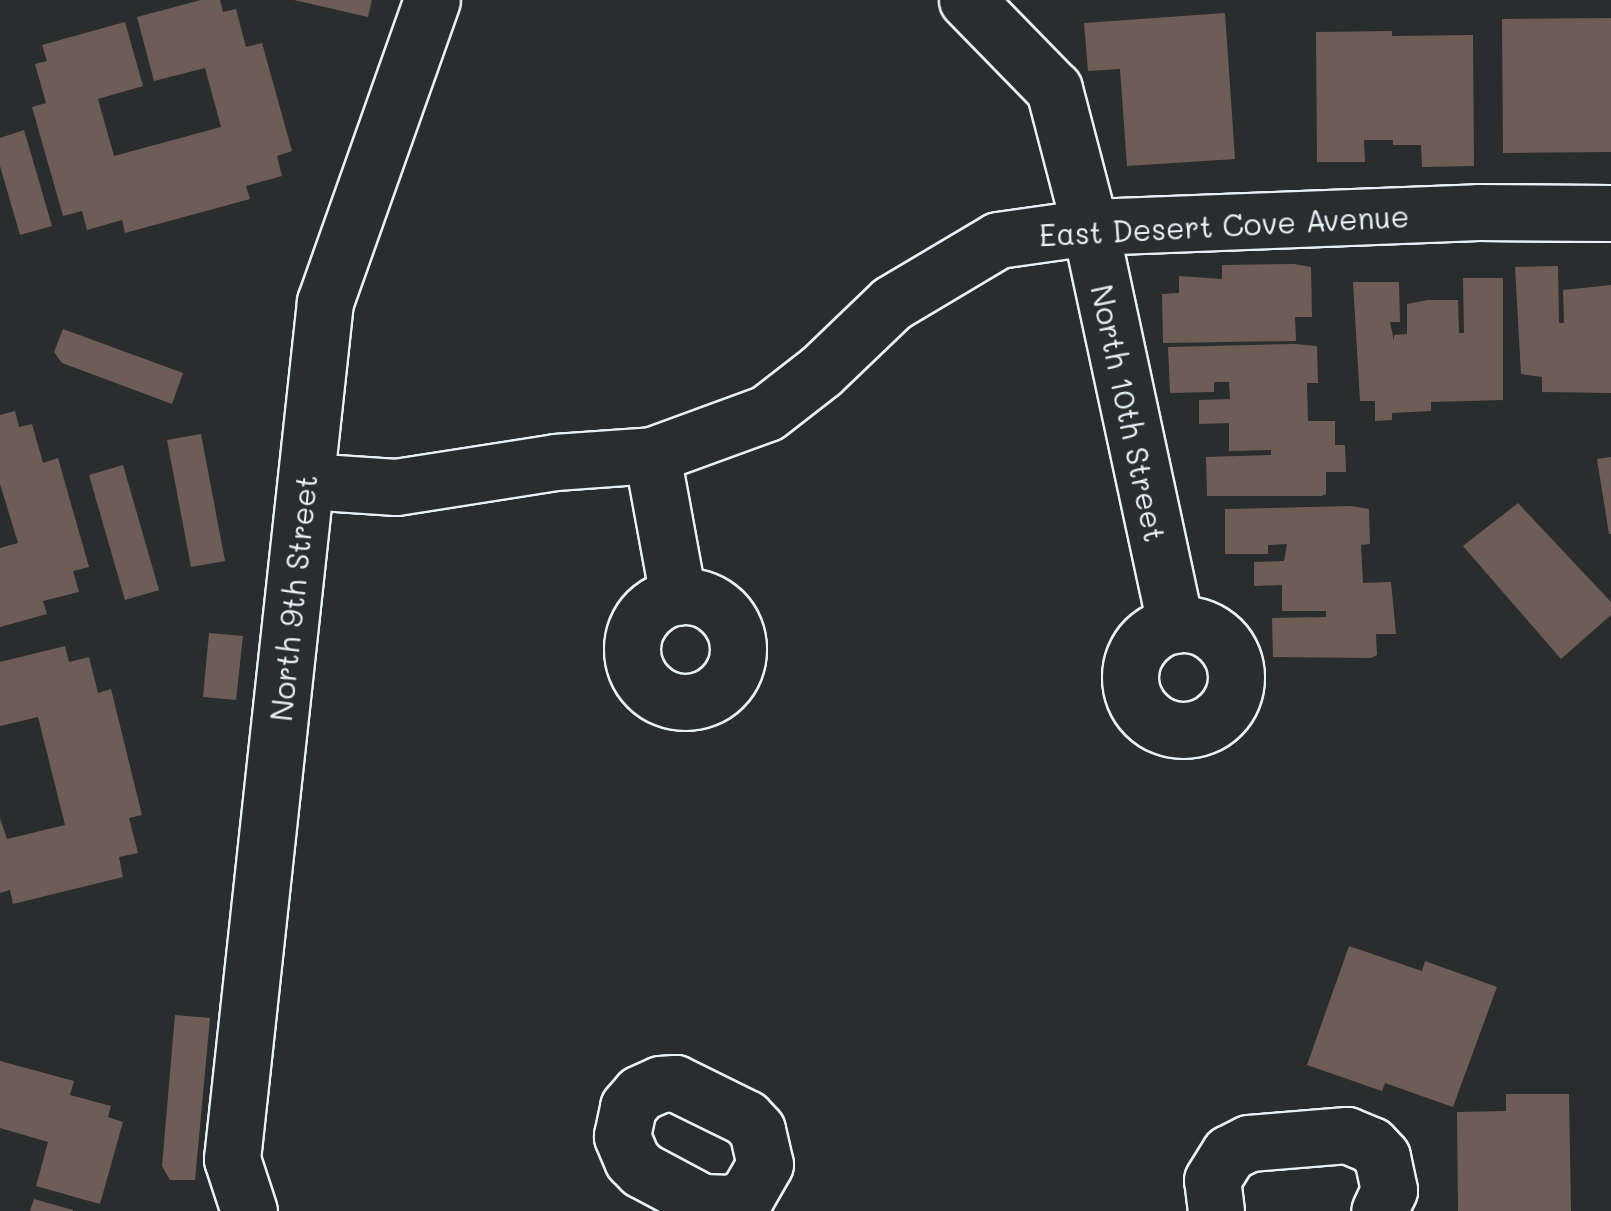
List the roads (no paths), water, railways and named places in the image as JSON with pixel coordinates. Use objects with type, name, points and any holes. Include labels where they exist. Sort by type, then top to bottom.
[{"type":"street","name":"North 9th Street","points":[[249,1211],[232,1159],[325,302],[432,0]]},
{"type":"street","name":"North 10th Street","points":[[967,0],[1054,89],[1090,226],[1176,625]]},
{"type":"street","name":"East Desert Cove Avenue","points":[[306,481],[396,486],[555,462],[652,454],[767,414],[821,371],[892,304],[998,240],[1090,226],[1478,212],[1611,213]]},
{"type":"street","points":[[652,454],[678,597]]},
{"type":"street","points":[[1216,1211],[1212,1180],[1230,1152],[1249,1143],[1347,1135],[1371,1144],[1382,1157],[1389,1190],[1380,1211]]}]
